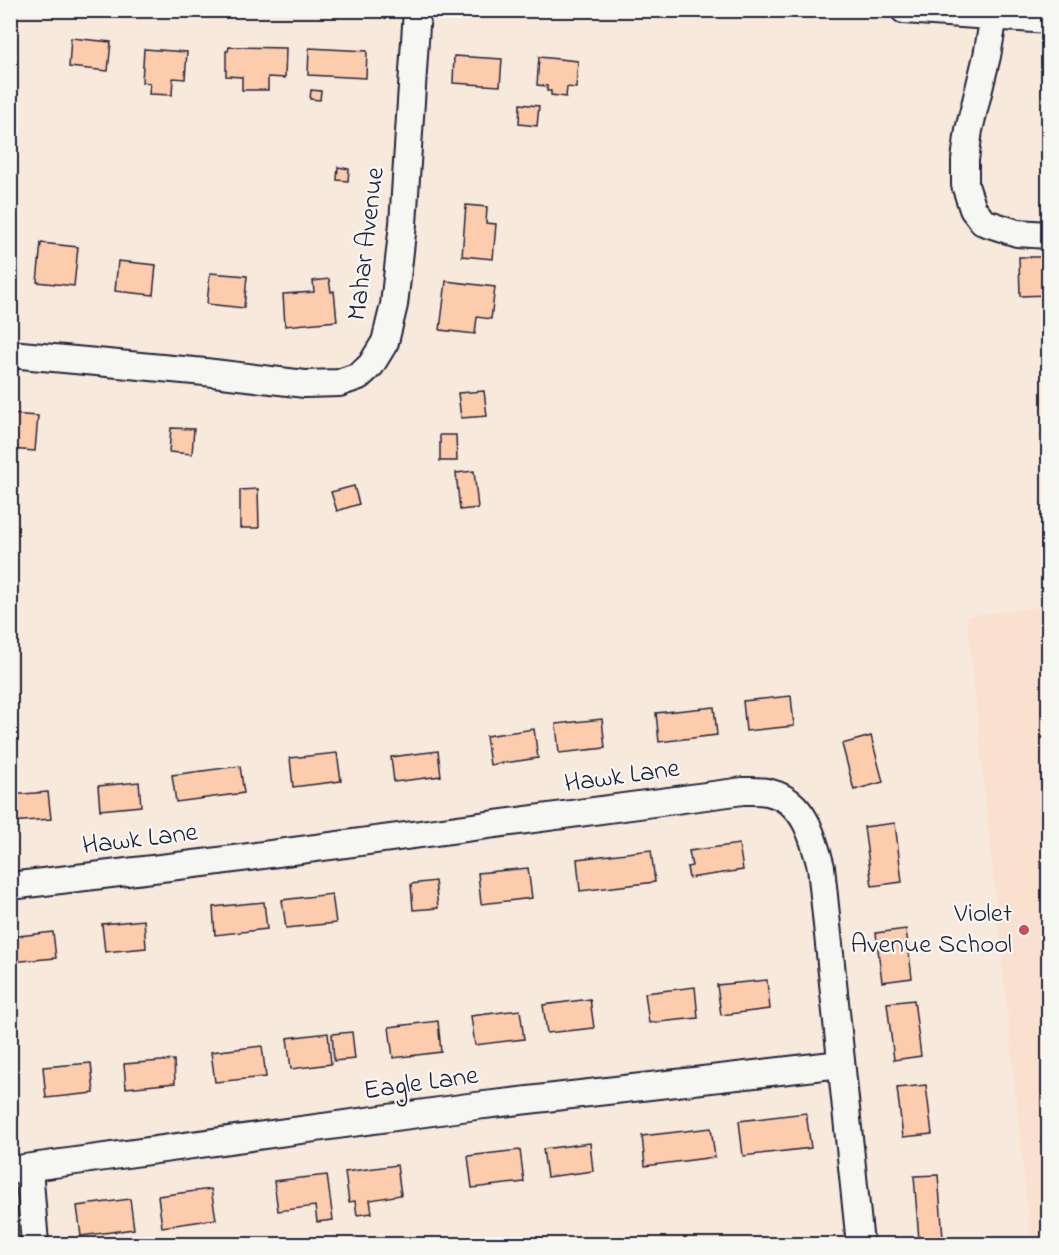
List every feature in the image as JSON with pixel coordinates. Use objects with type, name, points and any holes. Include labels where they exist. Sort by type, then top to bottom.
[{"type":"street","name":"Mahar Avenue","points":[[10,354],[205,372],[305,384],[339,382],[359,376],[371,365],[385,342],[394,306],[403,224],[417,10]]},
{"type":"street","points":[[904,10],[1048,20]]},
{"type":"street","points":[[994,16],[969,130],[965,160],[965,185],[973,209],[983,222],[1017,233],[1048,235]]},
{"type":"street","name":"Hawk Lane","points":[[10,886],[211,862],[743,791],[770,792],[788,801],[802,814],[813,836],[821,867],[861,1245]]},
{"type":"street","name":"Eagle Lane","points":[[20,1169],[476,1106],[841,1064]]},
{"type":"street","points":[[20,1169],[35,1245]]},
{"type":"shaded area","name":"Violet Avenue School","points":[[1048,606],[1048,1244],[1031,1244],[967,616]]},
{"type":"building","points":[[71,38],[111,42],[108,71],[69,67]]},
{"type":"building","points":[[229,47],[286,48],[285,78],[268,77],[268,90],[242,90],[242,77],[226,76],[226,51]]},
{"type":"building","points":[[309,48],[367,51],[366,78],[308,75]]},
{"type":"building","points":[[144,49],[187,52],[185,79],[173,78],[172,95],[149,94],[150,83],[142,82]]},
{"type":"building","points":[[454,56],[502,59],[500,86],[453,83]]},
{"type":"building","points":[[539,57],[578,61],[576,88],[567,87],[566,97],[551,95],[551,91],[547,91],[547,86],[537,85]]},
{"type":"building","points":[[311,90],[321,91],[320,100],[310,99]]},
{"type":"building","points":[[520,104],[539,106],[537,126],[519,124]]},
{"type":"building","points":[[338,167],[349,169],[348,181],[337,180]]},
{"type":"building","points":[[466,205],[487,207],[486,223],[496,224],[493,259],[462,256]]},
{"type":"building","points":[[41,243],[78,247],[74,286],[37,282]]},
{"type":"building","points":[[1019,257],[1048,257],[1048,295],[1020,296]]},
{"type":"building","points":[[118,261],[156,265],[153,295],[115,291]]},
{"type":"building","points":[[210,273],[247,276],[244,308],[207,304]]},
{"type":"building","points":[[329,279],[331,292],[334,291],[337,321],[285,326],[283,294],[314,292],[313,281]]},
{"type":"building","points":[[446,281],[495,287],[491,319],[477,317],[475,334],[440,330]]},
{"type":"building","points":[[484,391],[487,416],[461,418],[458,393]]},
{"type":"building","points":[[10,414],[38,416],[35,451],[10,449]]},
{"type":"building","points":[[171,428],[194,429],[192,454],[169,452]]},
{"type":"building","points":[[440,435],[456,435],[457,461],[440,461]]},
{"type":"building","points":[[474,471],[478,508],[460,510],[456,473]]},
{"type":"building","points":[[354,486],[359,504],[337,511],[331,492]]},
{"type":"building","points":[[258,489],[259,528],[240,528],[240,490]]},
{"type":"building","points":[[791,696],[794,726],[746,731],[743,701]]},
{"type":"building","points":[[714,707],[717,735],[659,742],[656,713]]},
{"type":"building","points":[[602,719],[605,748],[559,753],[556,724]]},
{"type":"building","points":[[534,729],[538,758],[490,765],[486,736]]},
{"type":"building","points":[[871,736],[883,782],[854,790],[842,744]]},
{"type":"building","points":[[438,751],[441,776],[394,782],[391,757]]},
{"type":"building","points":[[337,753],[341,781],[293,787],[290,758]]},
{"type":"building","points":[[240,766],[244,793],[176,802],[172,775]]},
{"type":"building","points":[[139,782],[141,806],[100,810],[98,786]]},
{"type":"building","points":[[48,792],[51,819],[10,822],[10,795]]},
{"type":"building","points":[[895,823],[902,882],[872,886],[864,827]]},
{"type":"building","points":[[739,844],[743,870],[689,878],[687,867],[692,866],[689,851]]},
{"type":"building","points":[[651,850],[655,882],[580,891],[577,859]]},
{"type":"building","points":[[528,868],[532,898],[481,904],[478,873]]},
{"type":"building","points":[[435,881],[438,908],[413,910],[411,884]]},
{"type":"building","points":[[332,894],[336,923],[286,928],[282,900]]},
{"type":"building","points":[[264,902],[267,929],[215,935],[213,907]]},
{"type":"building","points":[[144,920],[146,948],[105,952],[102,924]]},
{"type":"building","points":[[906,929],[912,978],[882,982],[876,933]]},
{"type":"building","points":[[53,932],[56,958],[10,962],[10,937]]},
{"type":"building","points":[[767,980],[770,1009],[721,1015],[717,985]]},
{"type":"building","points":[[695,987],[698,1018],[649,1023],[645,993]]},
{"type":"building","points":[[590,999],[594,1028],[547,1033],[543,1005]]},
{"type":"building","points":[[914,1000],[921,1056],[894,1060],[887,1003]]},
{"type":"building","points":[[520,1010],[524,1039],[475,1045],[471,1016]]},
{"type":"building","points":[[438,1021],[441,1052],[393,1058],[389,1027]]},
{"type":"building","points":[[352,1032],[355,1059],[334,1061],[332,1034]]},
{"type":"building","points":[[328,1033],[331,1064],[291,1069],[287,1038]]},
{"type":"building","points":[[262,1046],[266,1077],[215,1082],[211,1052]]},
{"type":"building","points":[[174,1060],[175,1083],[126,1088],[124,1064]]},
{"type":"building","points":[[91,1063],[94,1093],[46,1098],[43,1067]]},
{"type":"building","points":[[926,1085],[932,1134],[903,1137],[897,1088]]},
{"type":"building","points":[[806,1113],[811,1148],[743,1156],[739,1121]]},
{"type":"building","points":[[711,1128],[715,1157],[645,1166],[642,1136]]},
{"type":"building","points":[[590,1143],[593,1171],[547,1177],[543,1149]]},
{"type":"building","points":[[520,1150],[524,1182],[472,1188],[468,1156]]},
{"type":"building","points":[[397,1165],[401,1195],[370,1200],[372,1213],[357,1215],[355,1201],[349,1202],[345,1172]]},
{"type":"building","points":[[327,1175],[333,1220],[317,1222],[315,1206],[278,1211],[274,1181]]},
{"type":"building","points":[[938,1175],[943,1238],[919,1240],[914,1176]]},
{"type":"building","points":[[211,1189],[216,1219],[162,1227],[158,1196]]},
{"type":"building","points":[[130,1199],[134,1229],[81,1236],[77,1206]]},
{"type":"building","points":[[769,1238],[769,1244],[752,1244],[752,1240]]},
{"type":"place","name":"Violet Avenue School","points":[[1024,930]]}]
